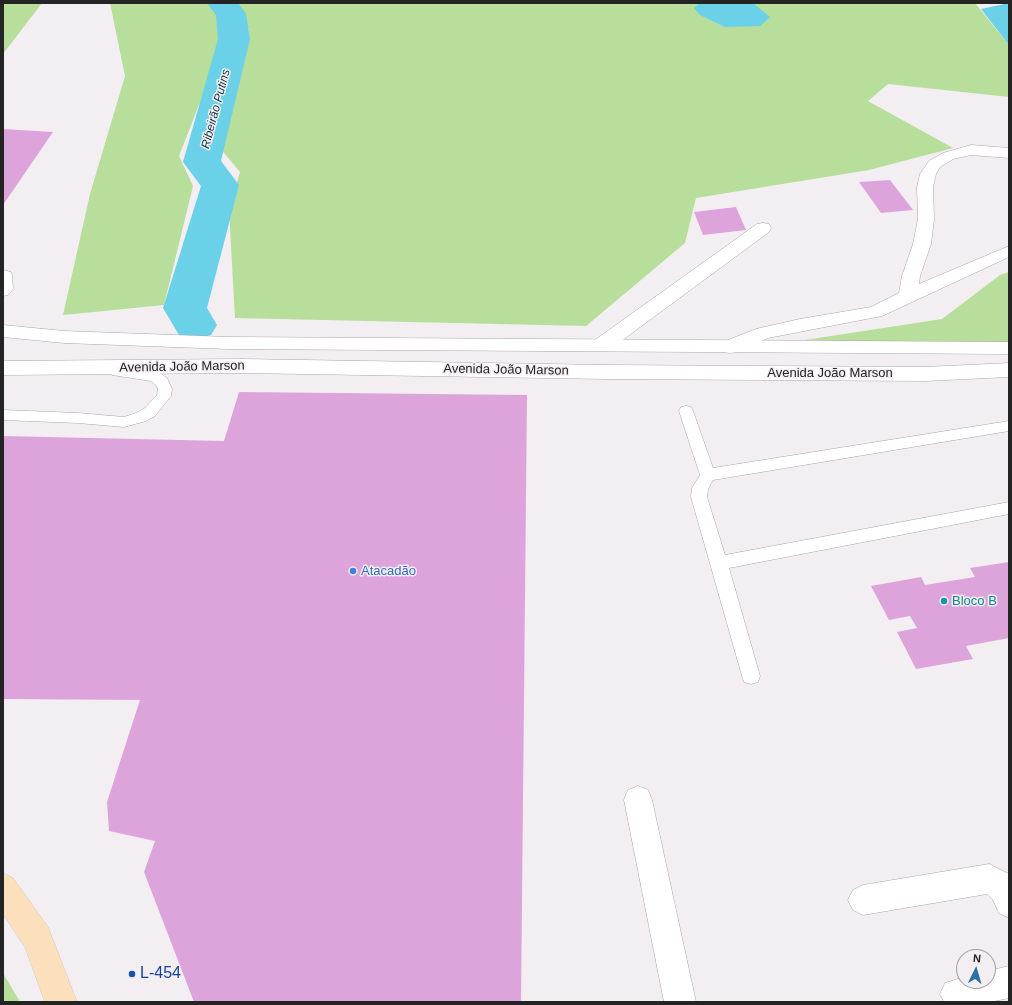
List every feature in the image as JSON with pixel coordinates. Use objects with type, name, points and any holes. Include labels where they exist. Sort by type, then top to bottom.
[{"type":"main road","points":[[908,296],[911,276],[922,244],[926,219],[925,187],[928,174],[934,164],[948,156],[971,150],[1009,153]]},
{"type":"main road","points":[[602,345],[763,228]]},
{"type":"main road","name":"Avenida João Marson","points":[[730,347],[763,333],[876,312],[908,296],[1009,251]]},
{"type":"main road","name":"Avenida João Marson","points":[[3,331],[64,337],[222,343],[1009,348]]},
{"type":"main road","name":"Avenida João Marson","points":[[3,368],[242,366],[606,372],[925,374],[1009,370]]},
{"type":"main road","points":[[638,800],[680,1002]]},
{"type":"main road","points":[[863,900],[989,879],[998,884],[1003,890],[1009,903]]},
{"type":"main road","points":[[3,888],[37,938],[61,1002]]},
{"type":"main road","points":[[956,994],[1009,982]]},
{"type":"lane","points":[[3,274],[6,275],[6,289],[3,292]]},
{"type":"lane","points":[[3,414],[124,422],[141,417],[150,412],[164,396],[165,389],[162,382],[156,377],[145,374],[70,368]]},
{"type":"lane","points":[[686,410],[708,476]]},
{"type":"lane","points":[[751,676],[699,497],[700,488],[708,476],[1009,426]]},
{"type":"lane","points":[[719,563],[1009,508]]},
{"type":"green space","points":[[3,3],[42,3],[3,54]]},
{"type":"green space","points":[[110,3],[210,3],[217,13],[223,43],[179,156],[193,186],[164,305],[63,315],[90,194],[125,76]]},
{"type":"green space","points":[[233,3],[975,3],[1009,45],[1009,97],[888,84],[868,101],[953,148],[869,170],[696,198],[685,243],[586,326],[235,318],[229,210],[240,172],[219,147],[249,30]]},
{"type":"green space","points":[[1009,272],[1009,346],[805,340],[942,319],[1000,275]]},
{"type":"green space","points":[[3,973],[20,1002],[3,1002]]},
{"type":"water","points":[[700,3],[754,4],[770,17],[760,26],[725,27],[700,15],[694,8]]},
{"type":"water","points":[[1009,3],[1009,45],[981,9]]},
{"type":"building","points":[[3,129],[53,132],[3,205]]},
{"type":"building","points":[[890,180],[913,210],[881,213],[859,182]]},
{"type":"building","points":[[736,207],[746,230],[703,235],[694,212]]},
{"type":"building","name":"Atacadão","points":[[239,392],[527,395],[521,1002],[194,1002],[144,872],[155,841],[109,831],[107,802],[140,700],[3,699],[3,436],[224,441]]},
{"type":"building","name":"Bloco B","points":[[1009,562],[1009,638],[966,646],[973,659],[916,669],[897,632],[917,628],[910,616],[889,620],[871,586],[921,577],[925,585],[975,577],[970,568]]},
{"type":"waterway","name":"Ribeirão Putins","points":[[195,325],[185,308],[220,185],[202,162],[234,39],[231,14],[222,3]]},
{"type":"place","name":"Atacadão","points":[[353,571]]},
{"type":"place","name":"Bloco B","points":[[944,601]]},
{"type":"place","name":"L-454","points":[[132,974]]}]
